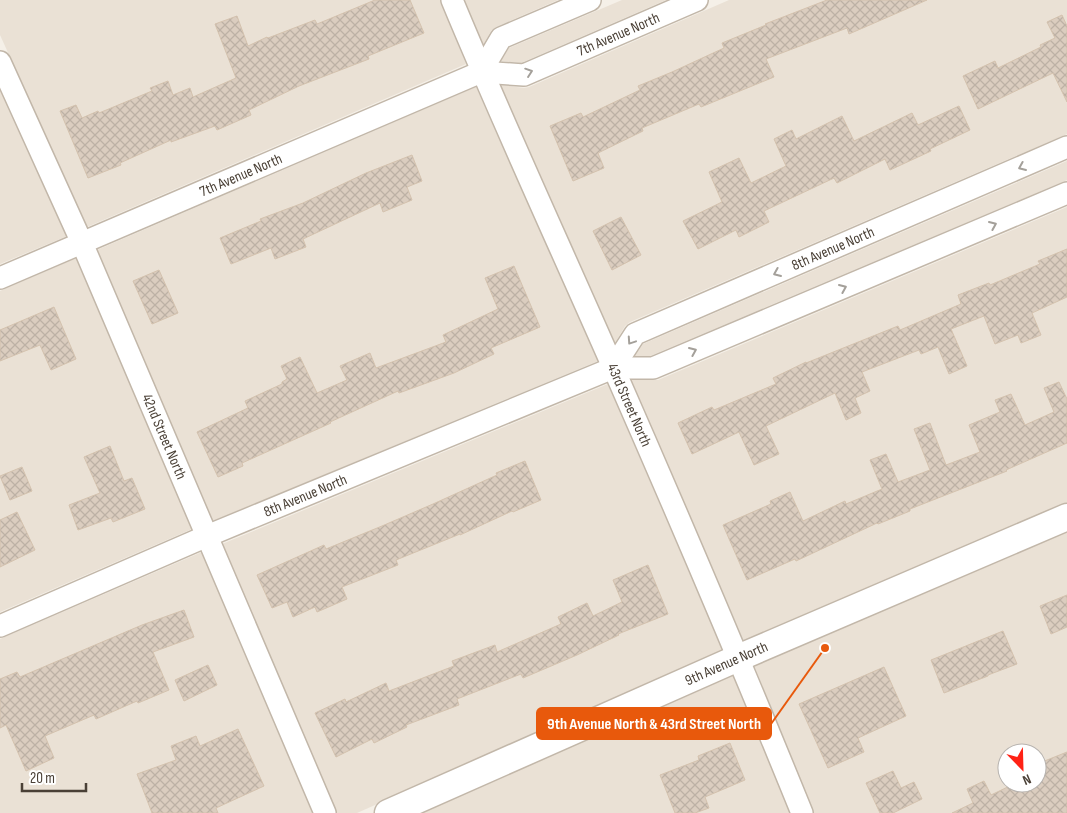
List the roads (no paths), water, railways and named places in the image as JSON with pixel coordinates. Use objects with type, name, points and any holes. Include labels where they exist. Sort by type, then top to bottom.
[{"type":"street","name":"43rd Street North","points":[[452,0],[481,72],[613,368],[738,658],[802,813]]},
{"type":"street","points":[[481,72],[501,38],[590,0]]},
{"type":"street","name":"7th Avenue North","points":[[0,278],[481,72],[524,75],[697,0]]},
{"type":"street","name":"42nd Street North","points":[[0,62],[82,243],[325,813]]},
{"type":"street","name":"8th Avenue North","points":[[613,368],[635,334],[1067,147]]},
{"type":"street","name":"8th Avenue North","points":[[0,626],[207,536],[613,368],[653,368],[1067,193]]},
{"type":"street","name":"9th Avenue North","points":[[388,813],[738,658],[1067,517]]},
{"type":"place","name":"9th Avenue North & 43rd Street North","points":[[825,648]]}]
